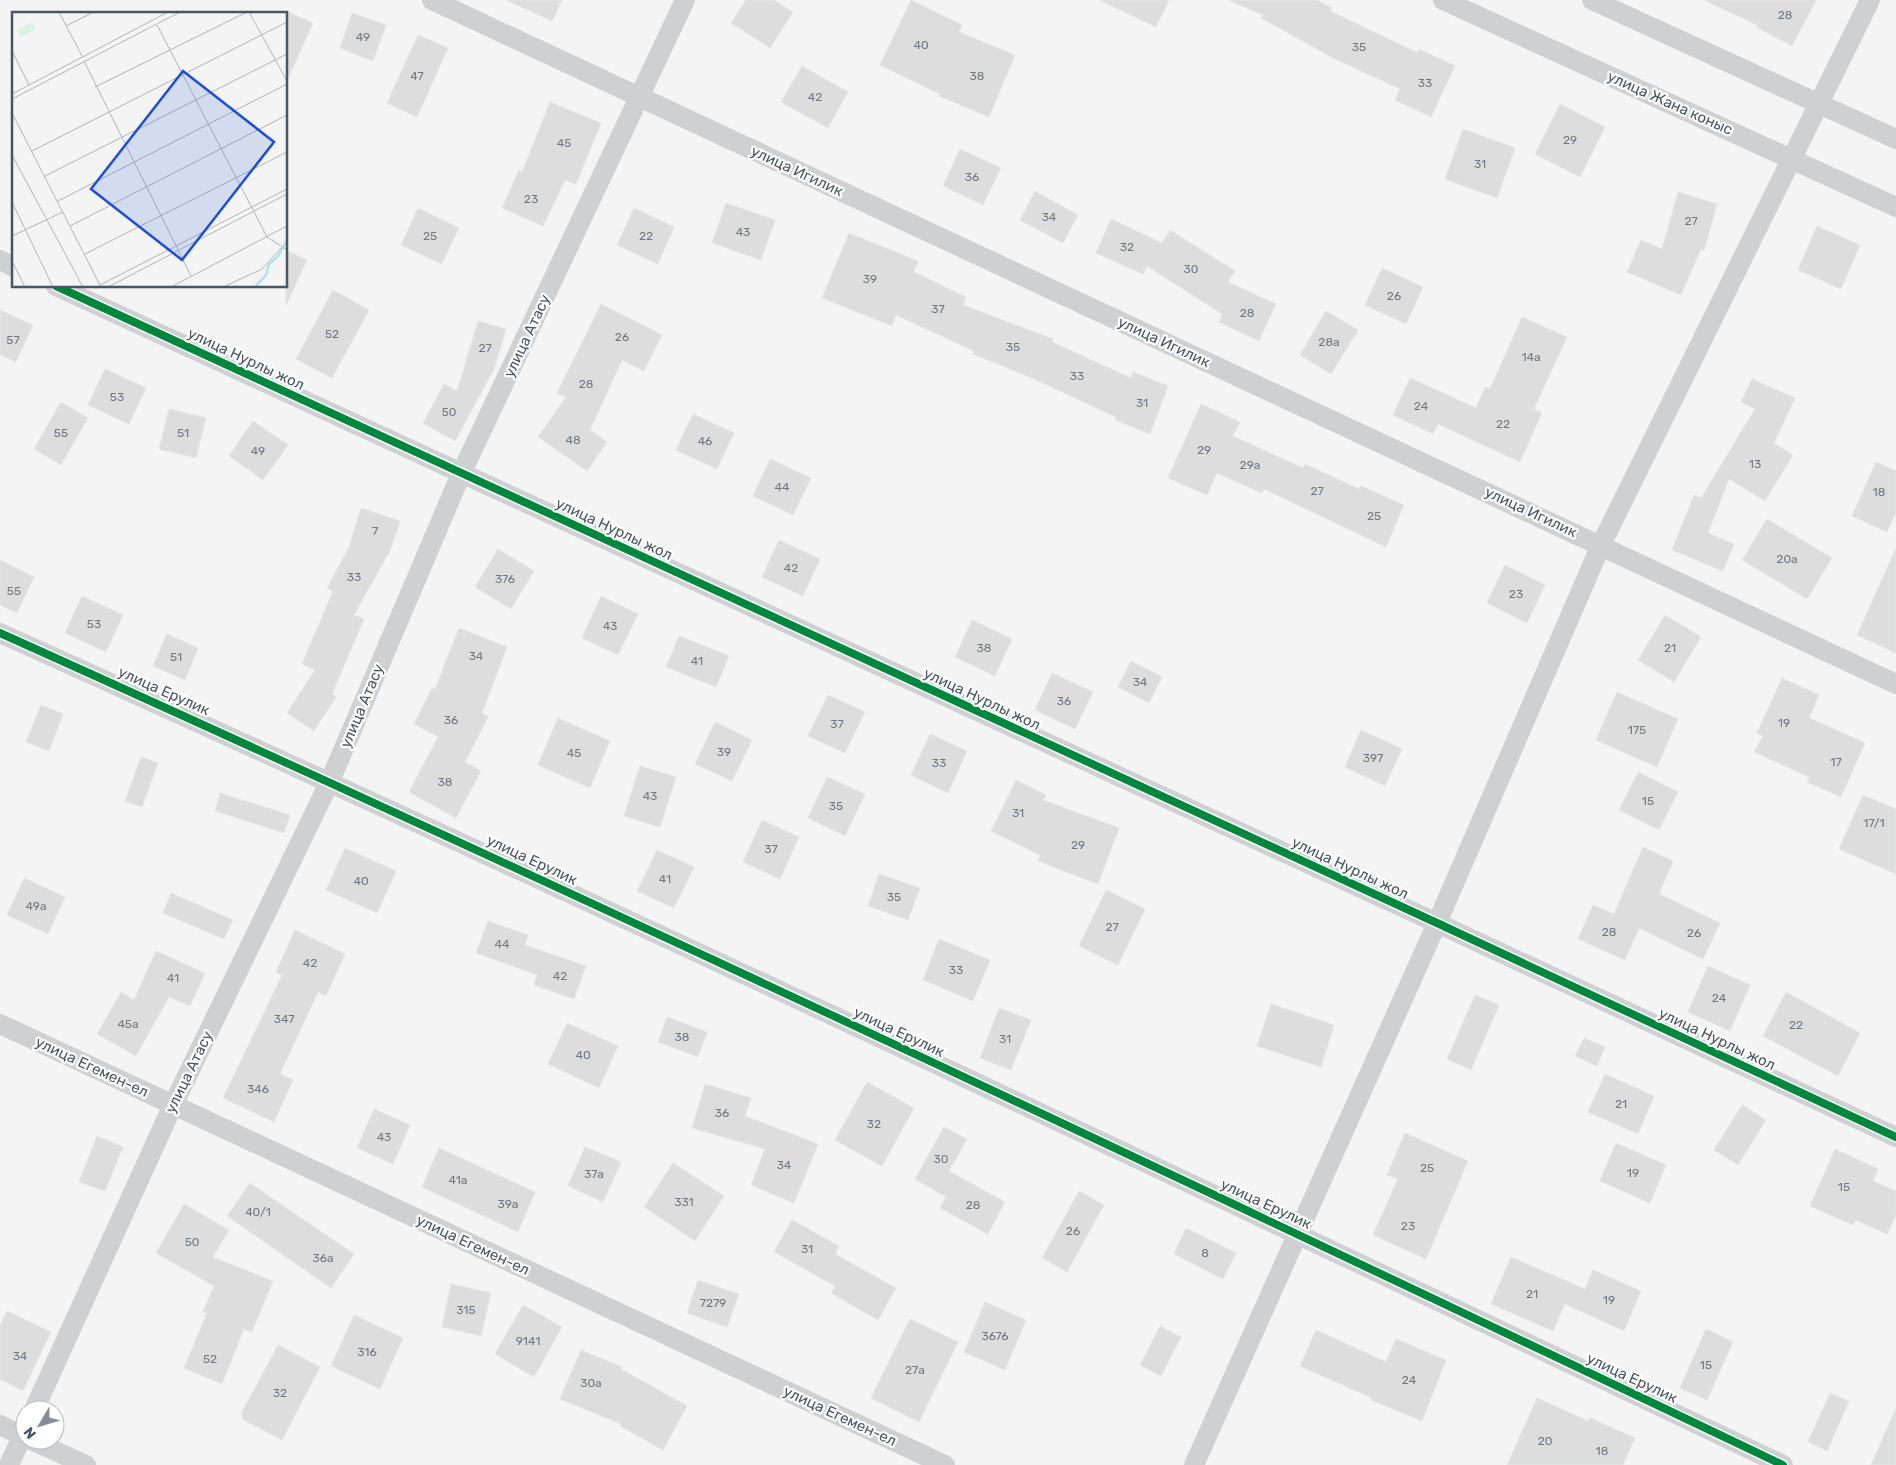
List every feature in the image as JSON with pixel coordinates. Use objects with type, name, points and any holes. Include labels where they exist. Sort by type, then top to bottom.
[{"type":"street","name":"улица Игилик","points":[[432,0],[1896,684]]},
{"type":"street","name":"улица Атасу","points":[[39,1400],[173,1105],[330,781],[461,474],[685,0]]},
{"type":"street","name":"улица Жана коныс","points":[[1443,0],[1896,207]]},
{"type":"street","points":[[1592,0],[1896,139]]},
{"type":"street","points":[[1194,1465],[1296,1233],[1437,923],[1601,545],[1870,0]]},
{"type":"street","points":[[0,260],[12,266]]},
{"type":"street","name":"улица Нурлы жол","points":[[60,288],[1437,923],[1896,1137]]},
{"type":"street","name":"улица Ерулик","points":[[0,632],[330,781],[1296,1233],[1783,1465]]},
{"type":"street","name":"улица Егемен-ел","points":[[0,1024],[945,1465]]},
{"type":"street","points":[[0,1425],[15,1431]]},
{"type":"street","points":[[9,1465],[18,1450]]},
{"type":"street","points":[[55,1450],[86,1465]]},
{"type":"building","points":[[506,0],[562,0],[552,21]]},
{"type":"building","points":[[746,0],[774,0],[793,12],[770,48],[731,23]]},
{"type":"building","points":[[911,0],[962,25],[959,32],[1015,55],[989,117],[939,96],[940,94],[880,65]]},
{"type":"building","points":[[1099,0],[1169,0],[1156,27]]},
{"type":"building","points":[[1228,0],[1317,0],[1332,8],[1330,11],[1418,53],[1419,49],[1455,66],[1431,117],[1395,100],[1400,89],[1333,58],[1261,18],[1263,15]]},
{"type":"building","points":[[1704,0],[1816,0],[1792,46],[1756,27],[1757,25]]},
{"type":"building","points":[[286,11],[313,23],[288,79],[288,12]]},
{"type":"building","points":[[352,13],[386,25],[373,61],[340,48]]},
{"type":"building","points":[[418,35],[448,48],[417,117],[387,103]]},
{"type":"building","points":[[802,66],[848,92],[828,128],[781,102]]},
{"type":"building","points":[[550,102],[601,123],[576,184],[565,180],[543,226],[502,208],[519,170],[522,172]]},
{"type":"building","points":[[1560,104],[1605,127],[1580,177],[1535,154]]},
{"type":"building","points":[[1463,129],[1515,148],[1497,198],[1445,179]]},
{"type":"building","points":[[960,149],[1001,168],[983,205],[943,186]]},
{"type":"building","points":[[1035,191],[1078,215],[1063,243],[1020,220]]},
{"type":"building","points":[[1678,192],[1717,204],[1704,250],[1701,249],[1681,295],[1627,272],[1641,240],[1662,249]]},
{"type":"building","points":[[726,203],[775,220],[761,260],[712,243]]},
{"type":"building","points":[[418,208],[459,228],[442,264],[401,245]]},
{"type":"building","points":[[634,208],[674,227],[658,264],[617,245]]},
{"type":"building","points":[[1111,219],[1162,243],[1170,230],[1235,271],[1228,282],[1276,304],[1259,341],[1219,322],[1222,314],[1147,266],[1143,274],[1096,253]]},
{"type":"building","points":[[1817,226],[1860,245],[1841,289],[1798,270]]},
{"type":"building","points":[[849,233],[918,261],[914,272],[966,297],[963,305],[1053,339],[1052,342],[1131,378],[1133,372],[1168,386],[1150,434],[1115,420],[1116,417],[1032,378],[973,354],[974,351],[896,315],[892,326],[822,298]]},
{"type":"building","points":[[288,251],[307,260],[286,305],[286,288],[288,288]]},
{"type":"building","points":[[1382,268],[1423,287],[1406,324],[1365,305]]},
{"type":"building","points":[[333,290],[369,310],[332,378],[296,359]]},
{"type":"building","points":[[601,304],[662,335],[644,371],[622,360],[590,430],[607,442],[587,471],[538,437],[566,397],[557,393]]},
{"type":"building","points":[[0,310],[33,325],[16,362],[0,355]]},
{"type":"building","points":[[1326,311],[1358,330],[1331,374],[1300,355]]},
{"type":"building","points":[[1522,317],[1567,337],[1534,409],[1542,413],[1520,462],[1438,424],[1433,434],[1393,415],[1410,378],[1476,408],[1485,387],[1490,389]]},
{"type":"building","points":[[478,321],[506,329],[494,369],[455,441],[423,423],[444,384],[457,391]]},
{"type":"building","points":[[105,369],[146,388],[129,424],[88,405]]},
{"type":"building","points":[[1752,379],[1795,398],[1774,443],[1793,455],[1765,501],[1729,479],[1708,533],[1734,544],[1723,571],[1672,550],[1694,495],[1701,498],[1755,409],[1741,402]]},
{"type":"building","points":[[61,402],[88,418],[61,465],[34,449]]},
{"type":"building","points":[[1201,404],[1240,422],[1233,436],[1303,468],[1305,464],[1359,489],[1361,486],[1404,505],[1386,547],[1264,489],[1262,493],[1217,473],[1207,495],[1168,478]]},
{"type":"building","points":[[169,409],[206,418],[196,458],[159,449]]},
{"type":"building","points":[[693,414],[734,433],[717,469],[676,450]]},
{"type":"building","points":[[253,421],[288,445],[263,480],[229,456]]},
{"type":"building","points":[[770,459],[811,478],[793,515],[753,496]]},
{"type":"building","points":[[1876,462],[1896,471],[1896,513],[1887,532],[1852,516]]},
{"type":"building","points":[[361,508],[400,521],[389,554],[354,615],[364,619],[332,694],[336,697],[314,731],[287,713],[315,670],[302,664],[333,591],[327,588],[349,547]]},
{"type":"building","points":[[1767,519],[1832,558],[1807,599],[1742,560]]},
{"type":"building","points":[[779,540],[820,559],[803,596],[762,577]]},
{"type":"building","points":[[1896,548],[1896,653],[1857,635]]},
{"type":"building","points":[[498,549],[534,571],[511,609],[475,587]]},
{"type":"building","points":[[0,560],[34,577],[17,613],[0,605]]},
{"type":"building","points":[[1505,565],[1545,585],[1527,623],[1487,603]]},
{"type":"building","points":[[82,596],[123,615],[106,652],[65,633]]},
{"type":"building","points":[[601,596],[638,614],[618,655],[582,638]]},
{"type":"building","points":[[1665,615],[1701,637],[1674,682],[1638,660]]},
{"type":"building","points":[[972,620],[1012,639],[995,676],[955,657]]},
{"type":"building","points":[[459,628],[507,647],[482,713],[488,717],[465,762],[481,771],[456,818],[409,792],[438,737],[414,724],[432,688],[435,689]]},
{"type":"building","points":[[167,634],[198,648],[185,680],[153,666]]},
{"type":"building","points":[[679,636],[729,656],[716,687],[666,667]]},
{"type":"building","points":[[1131,661],[1162,677],[1149,703],[1118,687]]},
{"type":"building","points":[[1052,673],[1093,692],[1075,729],[1035,710]]},
{"type":"building","points":[[1782,678],[1819,695],[1809,718],[1865,743],[1841,797],[1807,782],[1809,777],[1754,752],[1763,736],[1757,733]]},
{"type":"building","points":[[1617,692],[1678,719],[1657,767],[1596,740]]},
{"type":"building","points":[[828,695],[865,712],[845,753],[808,736]]},
{"type":"building","points":[[41,705],[63,714],[49,751],[26,742]]},
{"type":"building","points":[[558,718],[610,741],[590,788],[538,765]]},
{"type":"building","points":[[715,722],[752,740],[732,781],[695,764]]},
{"type":"building","points":[[1361,730],[1402,749],[1385,786],[1345,767]]},
{"type":"building","points":[[930,734],[967,751],[948,793],[911,775]]},
{"type":"building","points":[[141,757],[158,763],[142,807],[125,801]]},
{"type":"building","points":[[640,766],[676,777],[660,827],[624,816]]},
{"type":"building","points":[[1638,772],[1678,792],[1659,830],[1619,810]]},
{"type":"building","points":[[827,777],[865,794],[845,836],[808,818]]},
{"type":"building","points":[[1016,780],[1046,795],[1043,800],[1119,828],[1098,884],[1038,861],[1040,855],[991,831]]},
{"type":"building","points":[[220,793],[290,815],[284,833],[215,811]]},
{"type":"building","points":[[1863,795],[1896,809],[1896,874],[1839,849]]},
{"type":"building","points":[[762,820],[799,837],[780,879],[743,862]]},
{"type":"building","points":[[1643,847],[1673,861],[1659,894],[1720,923],[1703,959],[1639,928],[1625,960],[1578,939],[1593,905],[1614,914]]},
{"type":"building","points":[[345,848],[396,871],[377,913],[326,890]]},
{"type":"building","points":[[657,850],[694,867],[674,908],[637,891]]},
{"type":"building","points":[[879,874],[920,888],[908,920],[868,906]]},
{"type":"building","points":[[24,878],[65,897],[48,934],[7,915]]},
{"type":"building","points":[[1106,890],[1145,909],[1118,965],[1079,946]]},
{"type":"building","points":[[171,893],[233,920],[224,939],[163,913]]},
{"type":"building","points":[[488,921],[528,935],[525,945],[586,966],[574,999],[534,985],[537,975],[476,953]]},
{"type":"building","points":[[295,930],[345,954],[326,996],[318,992],[280,1074],[293,1080],[274,1122],[223,1098],[282,975],[276,972]]},
{"type":"building","points":[[939,939],[990,960],[973,1001],[923,980]]},
{"type":"building","points":[[156,951],[205,973],[190,1006],[169,997],[136,1056],[97,1034],[121,992],[134,1000]]},
{"type":"building","points":[[1708,966],[1750,985],[1730,1031],[1688,1012]]},
{"type":"building","points":[[1786,992],[1860,1033],[1838,1076],[1763,1036]]},
{"type":"building","points":[[1475,995],[1499,1005],[1471,1070],[1447,1059]]},
{"type":"building","points":[[1271,1004],[1334,1025],[1321,1067],[1257,1046]]},
{"type":"building","points":[[999,1008],[1031,1020],[1011,1070],[980,1058]]},
{"type":"building","points":[[667,1017],[707,1032],[698,1057],[658,1042]]},
{"type":"building","points":[[567,1023],[618,1046],[599,1088],[548,1064]]},
{"type":"building","points":[[1584,1038],[1605,1047],[1597,1066],[1575,1056]]},
{"type":"building","points":[[1605,1074],[1654,1096],[1638,1134],[1588,1112]]},
{"type":"building","points":[[867,1082],[914,1108],[882,1166],[835,1140]]},
{"type":"building","points":[[705,1084],[751,1098],[745,1116],[818,1144],[794,1203],[751,1185],[765,1149],[692,1128]]},
{"type":"building","points":[[1742,1105],[1766,1120],[1738,1165],[1714,1150]]},
{"type":"building","points":[[374,1109],[410,1125],[393,1164],[357,1148]]},
{"type":"building","points":[[944,1127],[967,1139],[949,1171],[1005,1202],[988,1234],[940,1208],[946,1197],[915,1179]]},
{"type":"building","points":[[1405,1133],[1468,1161],[1426,1259],[1373,1235],[1398,1179],[1387,1175]]},
{"type":"building","points":[[97,1136],[123,1147],[105,1191],[79,1182]]},
{"type":"building","points":[[1616,1143],[1666,1165],[1650,1203],[1600,1181]]},
{"type":"building","points":[[585,1147],[621,1162],[603,1202],[568,1186]]},
{"type":"building","points":[[439,1148],[535,1192],[518,1232],[422,1187]]},
{"type":"building","points":[[1835,1149],[1878,1169],[1873,1181],[1896,1191],[1896,1215],[1887,1234],[1856,1220],[1853,1225],[1810,1206]]},
{"type":"building","points":[[673,1163],[724,1196],[695,1241],[644,1207]]},
{"type":"building","points":[[250,1183],[354,1254],[331,1288],[227,1216]]},
{"type":"building","points":[[1079,1191],[1104,1205],[1067,1272],[1042,1258]]},
{"type":"building","points":[[184,1204],[229,1230],[213,1257],[273,1281],[252,1332],[244,1329],[222,1384],[184,1368],[207,1313],[203,1312],[214,1286],[156,1253]]},
{"type":"building","points":[[792,1220],[839,1246],[835,1254],[896,1288],[878,1320],[831,1293],[835,1286],[774,1252]]},
{"type":"building","points":[[1186,1228],[1236,1253],[1223,1279],[1174,1254]]},
{"type":"building","points":[[1511,1257],[1585,1289],[1593,1270],[1641,1291],[1624,1331],[1565,1304],[1553,1331],[1491,1304]]},
{"type":"building","points":[[698,1280],[739,1294],[727,1327],[687,1313]]},
{"type":"building","points":[[451,1284],[491,1293],[481,1336],[442,1327]]},
{"type":"building","points":[[985,1302],[1026,1320],[1005,1370],[964,1352]]},
{"type":"building","points":[[523,1305],[562,1327],[534,1377],[495,1354]]},
{"type":"building","points":[[7,1311],[51,1332],[23,1391],[0,1379],[0,1325]]},
{"type":"building","points":[[354,1315],[403,1338],[380,1389],[331,1366]]},
{"type":"building","points":[[910,1319],[958,1342],[919,1422],[871,1398]]},
{"type":"building","points":[[1160,1326],[1181,1337],[1161,1376],[1140,1365]]},
{"type":"building","points":[[1706,1329],[1733,1342],[1707,1400],[1680,1388]]},
{"type":"building","points":[[1316,1330],[1386,1362],[1396,1339],[1446,1360],[1422,1421],[1371,1400],[1372,1398],[1300,1366]]},
{"type":"building","points":[[278,1345],[320,1367],[282,1440],[242,1419],[242,1412]]},
{"type":"building","points":[[581,1350],[622,1367],[621,1369],[687,1406],[663,1450],[620,1426],[621,1424],[560,1399]]},
{"type":"building","points":[[1830,1393],[1849,1401],[1827,1451],[1808,1442]]},
{"type":"building","points":[[1537,1398],[1588,1421],[1590,1418],[1635,1438],[1623,1465],[1507,1465]]},
{"type":"building","points":[[1896,1408],[1896,1465],[1871,1465]]},
{"type":"cycle path","points":[[60,288],[1437,923],[1896,1137]]},
{"type":"cycle path","points":[[0,633],[671,940],[1783,1465]]}]
